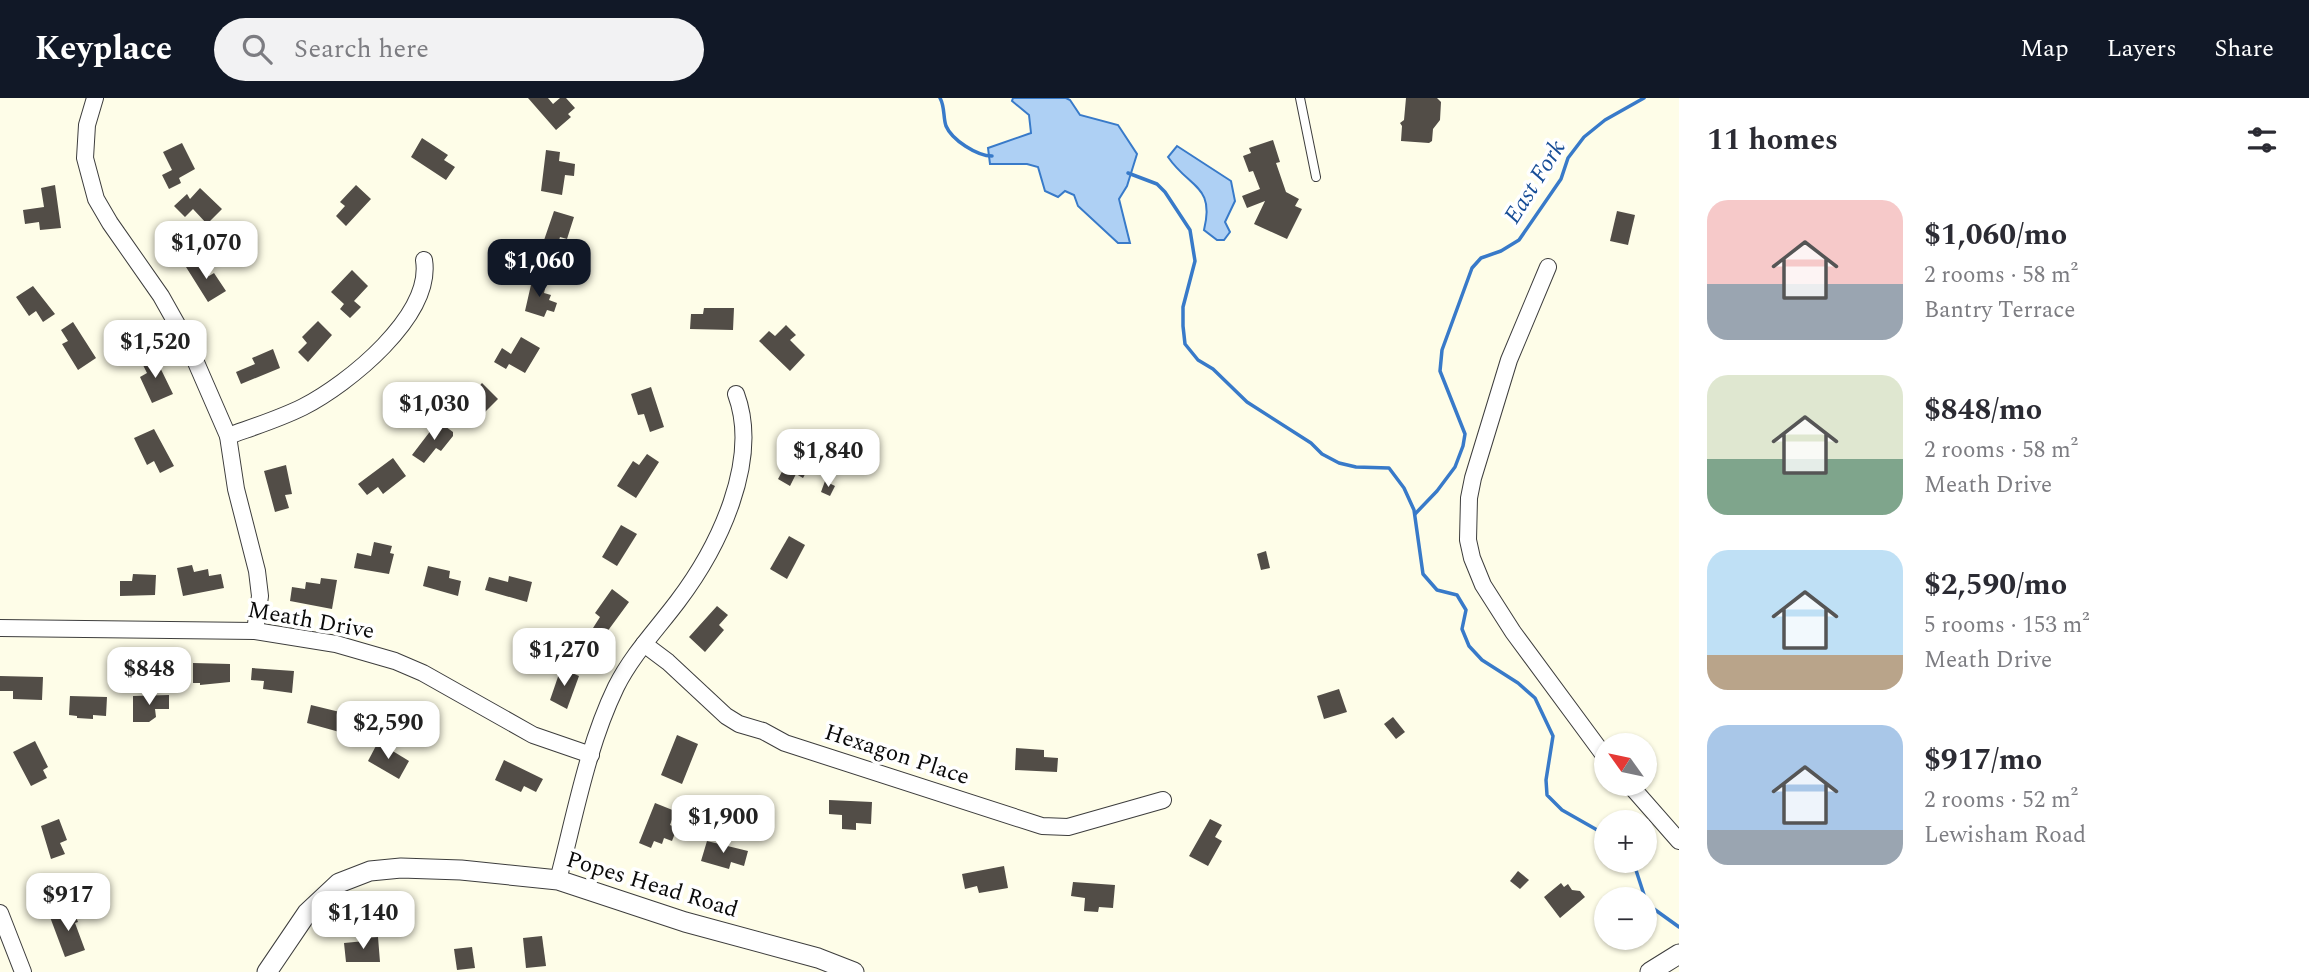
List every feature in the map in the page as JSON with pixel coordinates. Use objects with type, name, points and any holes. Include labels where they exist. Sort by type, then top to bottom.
[{"type":"street","points":[[95,98],[87,125],[85,158],[96,199],[161,296],[188,345],[228,436],[236,489],[257,571],[260,596],[256,631]]},
{"type":"street","points":[[228,436],[303,407],[335,388],[362,367],[392,336],[415,303],[425,284],[424,260]]},
{"type":"street","points":[[1548,267],[1509,360],[1473,478],[1469,498],[1468,540],[1480,578],[1513,632],[1594,742]]},
{"type":"street","points":[[558,880],[591,755],[615,689],[644,644],[699,572],[727,515],[738,478],[744,439],[744,423],[736,394]]},
{"type":"street","name":"Meath Drive","points":[[0,628],[256,631],[335,643],[396,662],[454,688],[533,735],[591,755]]},
{"type":"street","name":"Hexagon Place","points":[[644,644],[668,662],[726,716],[739,724],[763,731],[785,743],[1042,826],[1068,827],[1163,800]]},
{"type":"street","points":[[1640,796],[1679,841]]},
{"type":"street","name":"Popes Head Road","points":[[267,972],[307,913],[331,889],[355,876],[377,870],[401,868],[461,870],[558,880],[685,922],[818,958],[854,972]]},
{"type":"street","points":[[0,913],[23,972]]},
{"type":"street","points":[[1650,972],[1679,954]]},
{"type":"lane","points":[[1300,98],[1316,177]]},
{"type":"water","points":[[1013,98],[1066,98],[1080,115],[1118,125],[1137,154],[1127,186],[1119,199],[1130,243],[1118,243],[1078,206],[1074,195],[1065,191],[1058,197],[1045,191],[1038,167],[1027,164],[990,164],[988,148],[1031,133],[1029,115],[1012,101]]},
{"type":"water","points":[[1177,146],[1231,181],[1235,201],[1225,222],[1230,232],[1224,240],[1217,240],[1204,230],[1207,215],[1203,196],[1168,157]]},
{"type":"building","points":[[528,98],[548,98],[553,104],[560,98],[566,98],[575,108],[568,114],[571,117],[556,130]]},
{"type":"building","points":[[1406,98],[1437,98],[1441,102],[1440,120],[1433,129],[1432,141],[1429,143],[1401,141],[1400,123],[1404,120]]},
{"type":"building","points":[[422,138],[448,155],[444,160],[455,167],[446,180],[411,157]]},
{"type":"building","points":[[1273,140],[1280,162],[1276,163],[1286,192],[1299,199],[1295,206],[1302,209],[1287,239],[1254,224],[1265,201],[1247,208],[1242,196],[1260,189],[1243,156],[1251,153],[1249,148]]},
{"type":"building","points":[[182,143],[195,169],[179,178],[181,183],[169,189],[162,175],[172,170],[163,152]]},
{"type":"building","points":[[546,150],[560,152],[559,161],[575,164],[574,176],[565,175],[562,195],[541,191]]},
{"type":"building","points":[[55,185],[61,228],[40,230],[39,222],[25,224],[23,210],[44,207],[41,188]]},
{"type":"building","points":[[356,185],[371,199],[346,226],[336,216],[345,206],[340,202]]},
{"type":"building","points":[[200,188],[222,209],[207,224],[193,209],[185,217],[174,206],[187,194],[190,199]]},
{"type":"building","points":[[554,211],[574,217],[567,239],[560,237],[556,250],[542,246]]},
{"type":"building","points":[[1617,211],[1635,215],[1628,245],[1610,241]]},
{"type":"building","points":[[198,259],[209,276],[214,273],[226,291],[208,302],[186,267]]},
{"type":"building","points":[[352,270],[368,286],[354,301],[361,307],[350,318],[340,309],[344,304],[331,292]]},
{"type":"building","points":[[533,276],[547,281],[544,293],[551,295],[549,300],[557,303],[554,312],[547,310],[544,317],[525,311]]},
{"type":"building","points":[[33,286],[55,314],[43,322],[36,311],[29,316],[16,297]]},
{"type":"building","points":[[704,308],[734,308],[733,330],[690,329],[691,314],[703,314]]},
{"type":"building","points":[[318,321],[332,335],[308,362],[298,352],[307,343],[302,337]]},
{"type":"building","points":[[73,322],[96,358],[78,370],[62,344],[68,341],[61,330]]},
{"type":"building","points":[[786,325],[796,335],[790,340],[805,355],[790,371],[759,341],[769,331],[775,336]]},
{"type":"building","points":[[521,337],[540,348],[525,373],[509,364],[506,369],[494,362],[502,348],[511,354]]},
{"type":"building","points":[[273,349],[280,368],[241,384],[236,372],[255,364],[252,358]]},
{"type":"building","points":[[154,355],[173,394],[152,403],[140,377],[147,373],[141,361]]},
{"type":"building","points":[[482,383],[498,399],[477,420],[465,408],[460,412],[450,402],[460,391],[468,398]]},
{"type":"building","points":[[651,387],[664,427],[650,432],[644,414],[638,415],[631,394]]},
{"type":"building","points":[[438,421],[453,432],[453,436],[441,451],[436,448],[424,463],[412,455]]},
{"type":"building","points":[[154,429],[174,466],[160,473],[154,461],[147,465],[134,438]]},
{"type":"building","points":[[798,442],[817,452],[803,478],[796,474],[790,486],[778,479]]},
{"type":"building","points":[[647,454],[659,462],[636,498],[617,486],[633,461],[639,465]]},
{"type":"building","points":[[393,458],[406,476],[383,494],[378,487],[367,495],[358,484]]},
{"type":"building","points":[[286,465],[292,494],[285,495],[289,508],[275,512],[264,471]]},
{"type":"building","points":[[825,481],[835,486],[830,496],[821,492]]},
{"type":"building","points":[[621,525],[637,534],[617,566],[602,557]]},
{"type":"building","points":[[789,536],[805,545],[787,579],[770,569]]},
{"type":"building","points":[[374,542],[392,546],[390,553],[394,554],[389,574],[354,568],[357,553],[371,556]]},
{"type":"building","points":[[1266,551],[1270,568],[1261,570],[1257,554]]},
{"type":"building","points":[[192,565],[194,572],[208,569],[209,576],[221,574],[224,588],[183,596],[177,568]]},
{"type":"building","points":[[428,566],[450,571],[449,578],[461,581],[458,596],[423,586]]},
{"type":"building","points":[[133,574],[156,575],[155,595],[120,596],[120,581],[132,581]]},
{"type":"building","points":[[509,576],[532,582],[527,602],[485,590],[489,577],[508,582]]},
{"type":"building","points":[[321,578],[337,580],[332,609],[290,601],[292,587],[305,589],[306,582],[320,584]]},
{"type":"building","points":[[612,589],[629,602],[604,636],[593,628],[600,617],[595,613]]},
{"type":"building","points":[[717,606],[728,615],[719,625],[724,630],[705,652],[689,637]]},
{"type":"building","points":[[193,663],[230,664],[230,682],[200,685],[193,683]]},
{"type":"building","points":[[252,668],[294,671],[292,693],[263,689],[264,681],[251,680]]},
{"type":"building","points":[[561,668],[579,676],[567,709],[550,700]]},
{"type":"building","points":[[0,676],[43,677],[42,700],[13,699],[13,691],[0,691]]},
{"type":"building","points":[[1339,689],[1347,712],[1324,719],[1317,696]]},
{"type":"building","points":[[169,695],[169,709],[155,709],[156,717],[149,722],[133,722],[133,696]]},
{"type":"building","points":[[70,696],[107,697],[106,716],[93,715],[93,719],[69,715]]},
{"type":"building","points":[[311,705],[348,714],[343,733],[307,723]]},
{"type":"building","points":[[1393,717],[1405,732],[1396,739],[1384,724]]},
{"type":"building","points":[[677,735],[698,744],[682,784],[661,775]]},
{"type":"building","points":[[35,741],[48,767],[43,770],[47,778],[31,786],[13,752]]},
{"type":"building","points":[[378,742],[409,761],[399,779],[368,761]]},
{"type":"building","points":[[1016,748],[1044,750],[1044,757],[1058,758],[1057,772],[1015,770]]},
{"type":"building","points":[[504,760],[543,779],[536,792],[524,786],[521,792],[495,780]]},
{"type":"building","points":[[829,800],[872,802],[871,824],[856,823],[856,830],[842,829],[842,815],[829,814]]},
{"type":"building","points":[[655,803],[675,811],[670,825],[677,828],[672,841],[664,838],[662,844],[654,841],[651,848],[639,843]]},
{"type":"building","points":[[59,819],[67,840],[60,843],[65,854],[51,859],[41,826]]},
{"type":"building","points":[[1210,819],[1222,825],[1215,837],[1222,841],[1208,866],[1189,856]]},
{"type":"building","points":[[707,841],[748,851],[744,866],[731,862],[729,869],[701,861]]},
{"type":"building","points":[[1004,866],[1008,888],[979,893],[977,886],[965,889],[962,874]]},
{"type":"building","points":[[1518,871],[1529,880],[1520,889],[1510,881]]},
{"type":"building","points":[[1073,882],[1115,885],[1113,908],[1099,907],[1098,912],[1084,911],[1085,898],[1071,896]]},
{"type":"building","points":[[1561,883],[1564,887],[1568,884],[1572,890],[1580,891],[1585,897],[1560,918],[1544,897]]},
{"type":"building","points":[[64,912],[65,915],[74,912],[85,950],[65,957],[50,917]]},
{"type":"building","points":[[542,936],[546,966],[526,968],[523,938]]},
{"type":"building","points":[[378,937],[380,962],[346,962],[344,943]]},
{"type":"building","points":[[472,947],[475,968],[457,970],[454,949]]},
{"type":"waterway","points":[[940,98],[946,126],[954,137],[972,150],[992,156]]},
{"type":"waterway","name":"East Fork","points":[[1415,514],[1455,467],[1463,446],[1465,434],[1440,371],[1442,350],[1472,268],[1481,258],[1501,251],[1519,240],[1561,179],[1568,158],[1584,137],[1605,120],[1644,98]]},
{"type":"waterway","points":[[1128,173],[1157,184],[1190,230],[1195,261],[1183,307],[1185,344],[1198,360],[1213,369],[1247,402],[1311,443],[1322,454],[1339,463],[1356,467],[1389,468],[1404,488],[1414,510],[1423,574],[1437,590],[1457,595],[1466,610],[1462,629],[1469,646],[1482,660],[1518,683],[1535,698],[1553,736],[1546,780],[1547,795],[1562,810],[1594,828]]},
{"type":"waterway","points":[[1637,873],[1647,904],[1679,927]]}]
